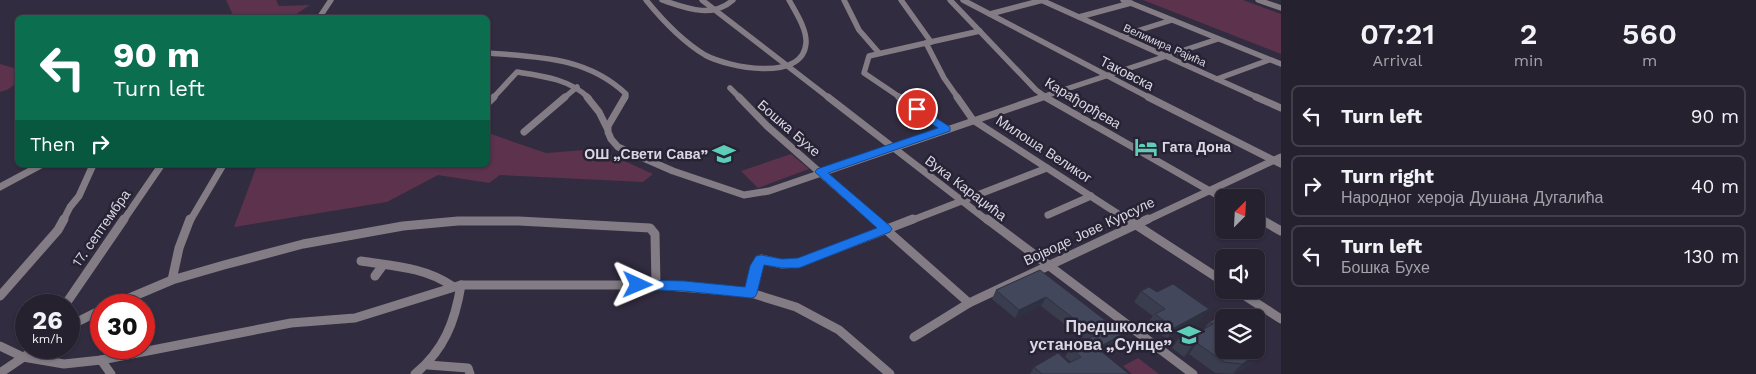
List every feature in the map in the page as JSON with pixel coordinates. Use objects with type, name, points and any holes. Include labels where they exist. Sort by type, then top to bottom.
[{"type":"street","points":[[321,15],[332,0]]},
{"type":"street","points":[[646,0],[672,30],[708,56],[743,67],[770,69],[796,63],[801,58],[806,41],[790,0]]},
{"type":"street","points":[[662,0],[696,10],[715,10],[733,0]]},
{"type":"street","name":"Вука Караџића","points":[[702,0],[1046,265],[1193,374]]},
{"type":"street","points":[[844,0],[859,30],[879,53]]},
{"type":"street","name":"Милоша Великог","points":[[902,0],[928,42],[944,78],[973,120],[1215,276]]},
{"type":"street","name":"Карађорђева","points":[[950,0],[1036,90],[1045,97],[1215,194]]},
{"type":"street","name":"Таковска","points":[[963,0],[1106,76],[1278,161]]},
{"type":"street","points":[[1018,7],[1023,0]]},
{"type":"street","points":[[990,14],[1042,0]]},
{"type":"street","name":"Велимира Рајића","points":[[1042,0],[1281,108]]},
{"type":"street","points":[[1123,0],[1281,64]]},
{"type":"street","points":[[1258,0],[1281,8]]},
{"type":"street","points":[[1079,16],[1131,3]]},
{"type":"street","points":[[1121,36],[1172,20]]},
{"type":"street","points":[[946,129],[864,73],[869,56],[980,31]]},
{"type":"street","points":[[490,101],[517,72],[556,78],[577,87],[601,113],[607,128],[607,134],[618,147],[680,174],[744,195],[769,191],[946,129],[1218,38]]},
{"type":"street","points":[[490,53],[577,64],[608,79],[622,90],[626,97],[607,128]]},
{"type":"street","points":[[1217,79],[1269,60]]},
{"type":"street","points":[[524,132],[577,87]]},
{"type":"street","name":"Бошка Бухе","points":[[730,88],[746,108],[969,303]]},
{"type":"street","name":"Војводе Јове Курсуле","points":[[914,337],[969,303],[1046,265],[1278,161]]},
{"type":"street","points":[[0,187],[37,167]]},
{"type":"street","points":[[0,296],[58,230],[79,196],[92,167]]},
{"type":"street","name":"17. септембра","points":[[72,294],[160,167]]},
{"type":"street","points":[[172,280],[174,263],[183,232],[222,167]]},
{"type":"street","points":[[751,293],[757,266],[761,259],[782,264],[799,263],[1048,168]]},
{"type":"street","points":[[1048,215],[1091,196]]},
{"type":"street","points":[[139,294],[172,280],[303,244],[403,226],[458,221],[511,221],[650,228],[655,234],[656,285]]},
{"type":"street","points":[[1265,222],[1281,231]]},
{"type":"street","points":[[361,260],[430,275],[457,286]]},
{"type":"street","points":[[375,276],[382,264]]},
{"type":"street","points":[[33,359],[64,364],[101,360],[291,323],[355,318],[374,314],[457,286],[656,285],[751,293],[796,307],[818,317],[839,330],[890,374]]},
{"type":"street","points":[[415,374],[428,365],[450,333],[456,317],[457,286]]},
{"type":"street","points":[[1250,299],[1281,319]]},
{"type":"street","points":[[1,347],[15,353]]},
{"type":"street","points":[[0,373],[20,359]]},
{"type":"street","points":[[101,360],[111,374]]},
{"type":"street","points":[[428,365],[463,366],[468,368],[470,374]]},
{"type":"shaded area","points":[[226,0],[276,0],[279,6],[310,5],[295,15],[233,15]]},
{"type":"shaded area","points":[[1143,0],[1243,0],[1281,14],[1281,54]]},
{"type":"shaded area","points":[[0,64],[15,68],[15,84],[0,92]]},
{"type":"shaded area","points":[[490,134],[546,153],[598,149],[653,174],[643,182],[500,175],[489,183],[438,175],[387,202],[234,227],[256,167],[490,167]]},
{"type":"shaded area","points":[[791,154],[809,169],[758,188],[741,171]]},
{"type":"shaded area","points":[[1138,358],[1159,374],[1132,374],[1123,366]]},
{"type":"building","points":[[1040,270],[1123,334],[1097,348],[1129,374],[1042,374],[1034,367],[1058,353],[1069,363],[1081,357],[1070,348],[1095,335],[1046,297],[1019,310],[996,290]]},
{"type":"building","points":[[1173,284],[1209,309],[1174,328],[1155,314],[1165,309],[1141,291],[1149,287],[1157,292]]},
{"type":"building","points":[[1215,319],[1215,356],[1197,343],[1192,346],[1180,337],[1195,328],[1199,332],[1213,324],[1209,322]]},
{"type":"building","points":[[1220,359],[1250,359],[1242,364],[1224,362]]},
{"type":"place","name":"Гата Дона","points":[[1146,147]]},
{"type":"place","name":"ОШ „Свети Сава”","points":[[724,154]]},
{"type":"place","name":"Предшколска установа „Сунце”","points":[[1189,335]]},
{"type":"route","points":[[638,285],[684,286],[751,293],[757,266],[761,259],[782,264],[799,263],[886,229],[820,172],[946,129],[917,109]]}]
